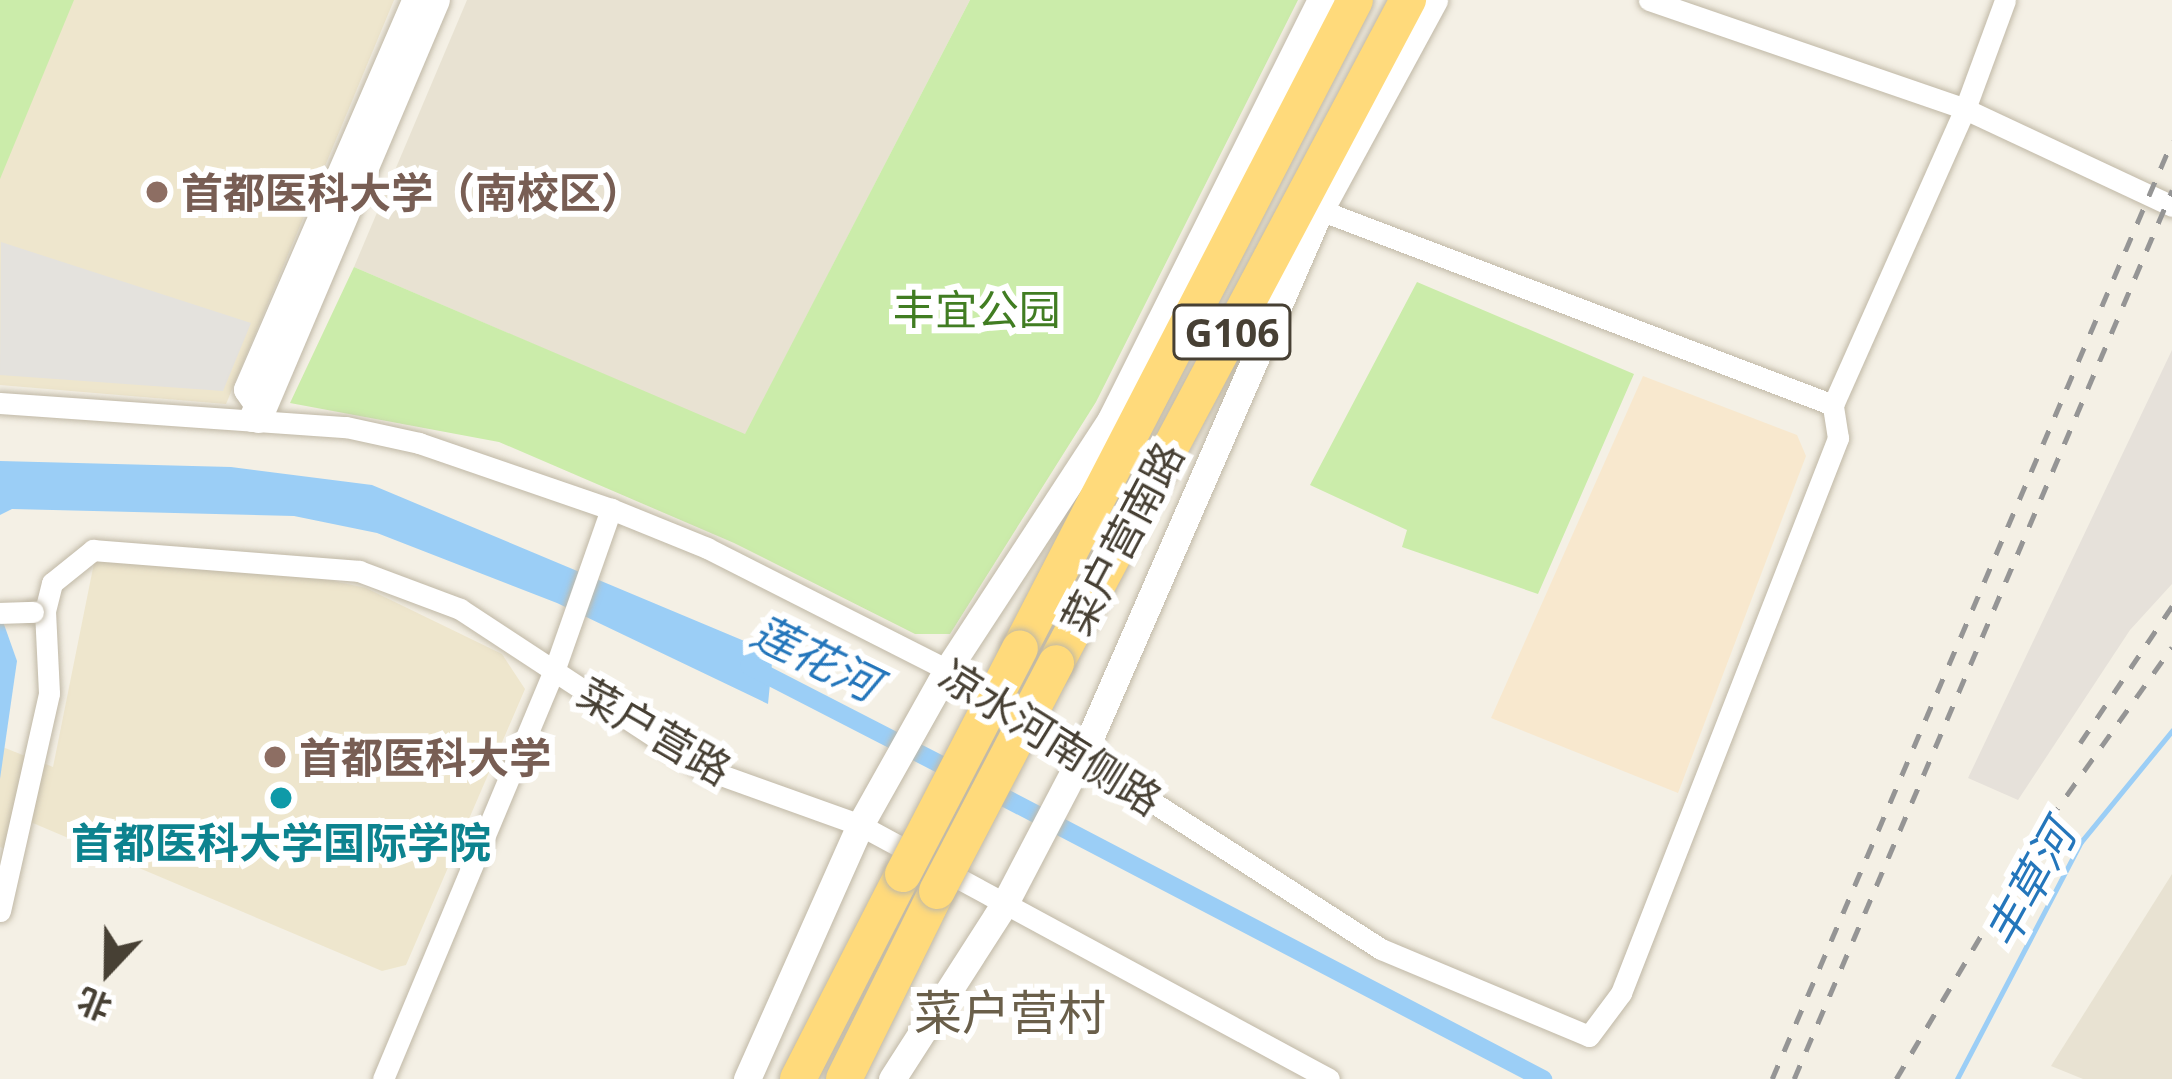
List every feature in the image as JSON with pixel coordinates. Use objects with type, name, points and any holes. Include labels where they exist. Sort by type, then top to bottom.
[{"type":"highway","name":"菜户营南路","points":[[798,1079],[1354,0]]},
{"type":"highway","name":"菜户营南路","points":[[844,1079],[1056,663],[1400,15],[1423,0]]},
{"type":"street","points":[[256,414],[247,388],[415,0]]},
{"type":"street","points":[[256,414],[436,0]]},
{"type":"street","name":"菜户营南路","points":[[860,825],[947,670],[1111,419],[1321,0]]},
{"type":"street","name":"菜户营南路","points":[[1005,903],[1083,754],[1320,210],[1434,0]]},
{"type":"street","points":[[1649,0],[1965,110],[2172,206]]},
{"type":"street","points":[[1320,210],[1833,405],[1965,110],[2005,0]]},
{"type":"street","name":"凉水河南侧路","points":[[0,403],[256,414],[419,443],[611,509],[707,548],[947,670],[1381,949],[1589,1036],[1622,993],[1838,438],[1833,405]]},
{"type":"street","points":[[383,1079],[554,671],[611,509]]},
{"type":"street","name":"菜户营路","points":[[39,611],[52,583],[93,550],[255,557],[359,571],[460,609],[704,769],[860,825],[1318,1076]]},
{"type":"street","points":[[0,613],[39,611],[49,692],[0,911]]},
{"type":"street","points":[[747,1079],[860,825]]},
{"type":"street","points":[[892,1079],[1005,903]]},
{"type":"shaded area","name":"首都医科大学（南校区）","points":[[0,0],[394,0],[226,404],[0,385]]},
{"type":"shaded area","points":[[467,0],[970,0],[745,435],[354,267]]},
{"type":"shaded area","points":[[1,242],[251,323],[223,391],[0,375]]},
{"type":"shaded area","points":[[2172,350],[2172,584],[2130,630],[2018,800],[1968,778]]},
{"type":"shaded area","points":[[1643,376],[1797,435],[1806,456],[1678,793],[1491,718]]},
{"type":"shaded area","name":"首都医科大学","points":[[95,558],[287,571],[366,588],[502,654],[525,689],[406,965],[382,971],[21,818],[6,849],[0,847],[0,746],[53,767]]},
{"type":"shaded area","points":[[2172,874],[2172,1079],[2083,1079],[2051,1066]]},
{"type":"green space","points":[[0,0],[74,0],[0,179]]},
{"type":"green space","name":"丰宜公园","points":[[970,0],[1298,0],[1096,402],[950,634],[915,634],[734,543],[499,442],[290,403],[354,267],[745,434]]},
{"type":"green space","points":[[1417,282],[1634,374],[1538,594],[1402,547],[1407,530],[1310,485]]},
{"type":"water","points":[[0,461],[231,467],[372,485],[773,653],[768,704],[557,603],[377,533],[294,516],[12,509],[0,515]]},
{"type":"water","points":[[0,613],[17,661],[0,779]]},
{"type":"waterway","name":"莲花河","points":[[749,666],[959,774]]},
{"type":"waterway","name":"丰草河","points":[[1957,1079],[2081,842],[2172,731]]},
{"type":"waterway","name":"莲花河","points":[[984,787],[1543,1079]]},
{"type":"railway","points":[[1772,1079],[2172,141]]},
{"type":"railway","points":[[1794,1079],[2172,190]]},
{"type":"railway","points":[[2080,743],[2172,606]]},
{"type":"railway","points":[[1896,1079],[2049,820],[2172,647]]},
{"type":"place","name":"首都医科大学（南校区）","points":[[157,192]]},
{"type":"place","name":"首都医科大学","points":[[275,757]]},
{"type":"place","name":"首都医科大学国际学院","points":[[281,798]]},
{"type":"district","name":"菜户营村","points":[[1010,1012]]}]
